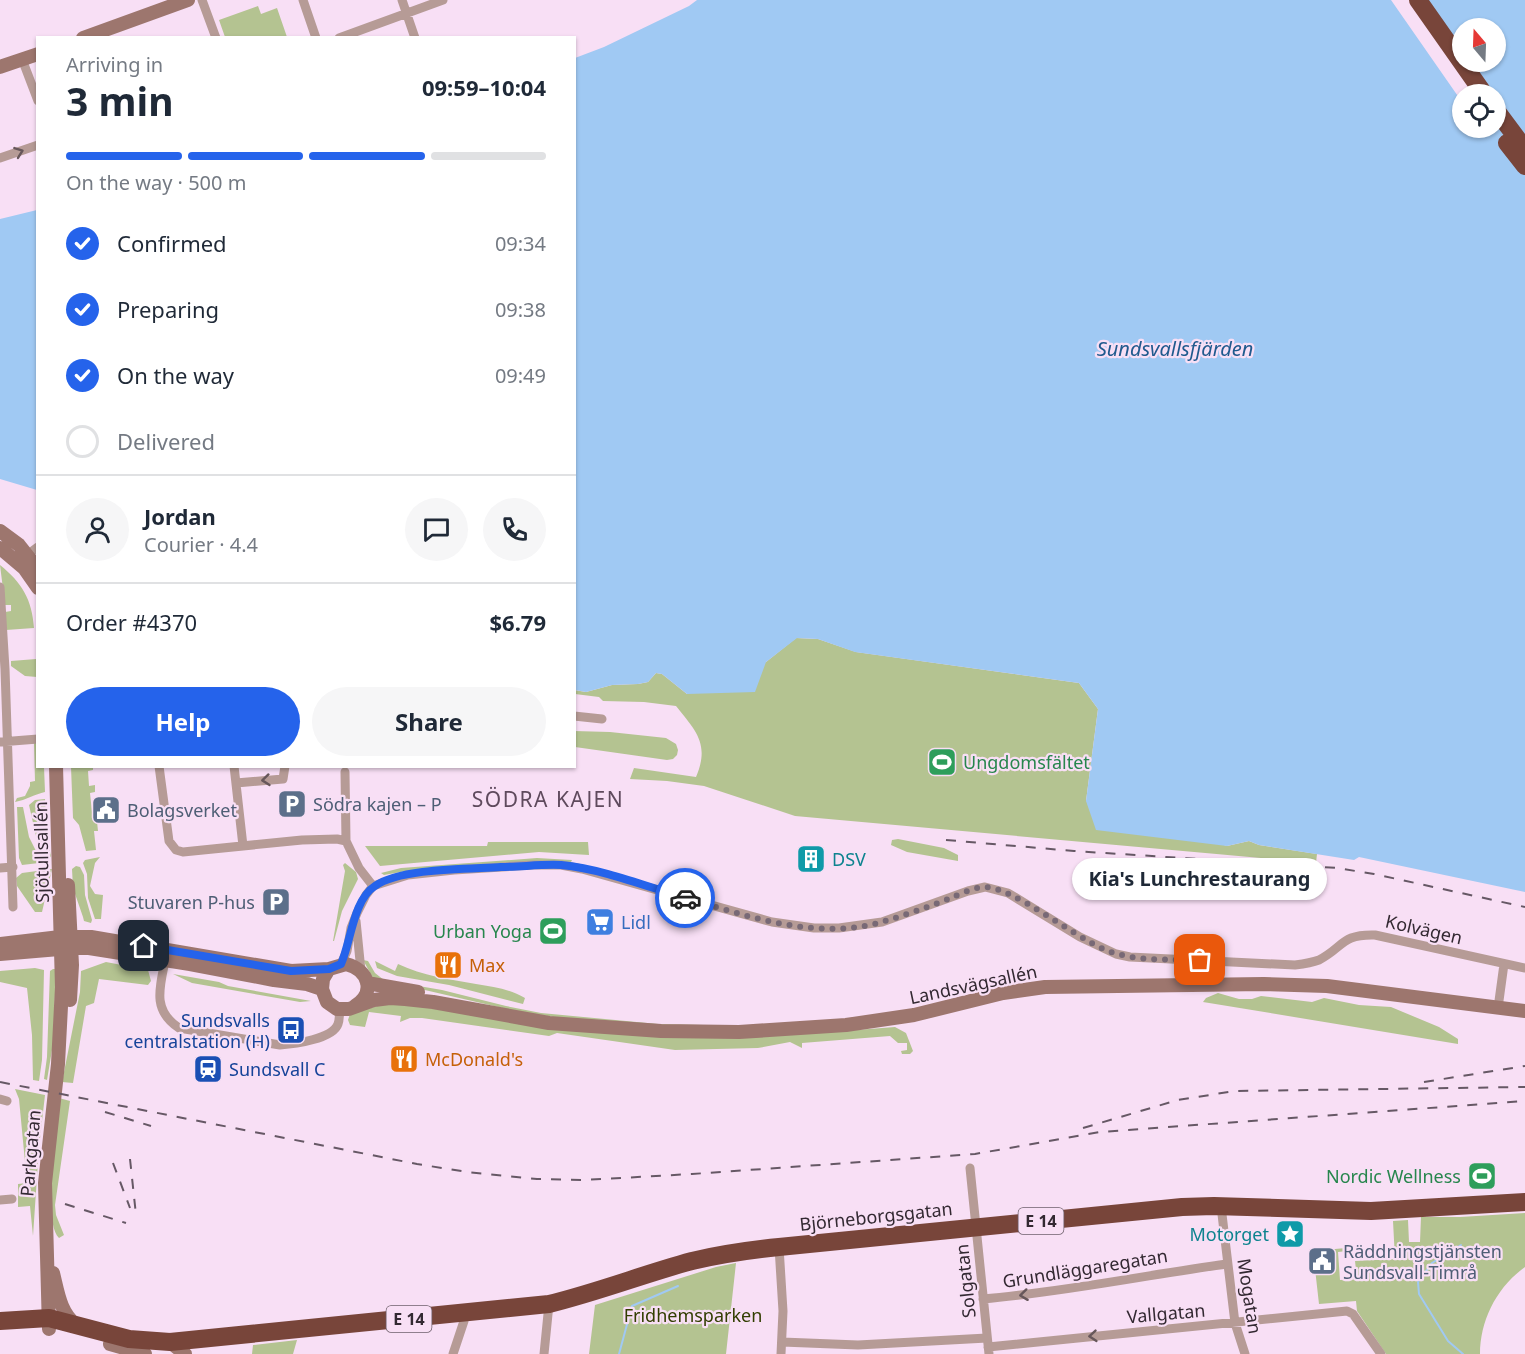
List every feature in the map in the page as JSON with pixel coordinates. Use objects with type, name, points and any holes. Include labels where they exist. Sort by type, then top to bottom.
[{"type":"highway","points":[[1406,0],[1463,84]]},
{"type":"highway","points":[[1418,0],[1477,84]]},
{"type":"highway","points":[[1506,123],[1525,149]]},
{"type":"highway","points":[[1503,138],[1525,166]]},
{"type":"highway","name":"Björneborgsgatan","points":[[168,1350],[212,1344],[240,1336],[549,1304],[590,1294],[692,1261],[731,1252],[1182,1207],[1221,1206],[1371,1211],[1525,1202]]},
{"type":"highway","name":"E 14","points":[[0,1321],[50,1321],[168,1350]]},
{"type":"highway","name":"E 14","points":[[0,1330],[50,1321],[110,1344],[168,1350]]},
{"type":"main road","points":[[93,36],[114,32],[188,0]]},
{"type":"main road","points":[[0,67],[36,55]]},
{"type":"main road","points":[[0,531],[31,560],[36,580]]},
{"type":"main road","points":[[0,548],[31,560]]},
{"type":"main road","name":"Sjötullsallén","points":[[56,768],[66,943]]},
{"type":"main road","name":"Sjötullsallén","points":[[63,768],[66,943]]},
{"type":"main road","name":"Landsvägsallén","points":[[66,943],[91,937],[322,989]]},
{"type":"main road","points":[[0,944],[66,943]]},
{"type":"main road","points":[[0,954],[66,943]]},
{"type":"main road","name":"Parkgatan","points":[[50,1321],[45,1183],[58,1064],[66,943]]},
{"type":"main road","name":"Landsvägsallén","points":[[166,955],[291,971],[355,966],[364,977],[572,1024]]},
{"type":"main road","points":[[335,967],[323,979],[322,989],[327,1002],[344,1009],[363,1001],[367,993],[364,977]]},
{"type":"main road","name":"Landsvägsallén","points":[[344,1009],[390,998],[433,1002],[500,1015],[572,1024],[683,1031],[784,1030],[846,1025],[914,1015],[1003,993],[1045,987],[1264,984],[1381,991],[1525,1011]]},
{"type":"street","points":[[202,0],[215,36]]},
{"type":"street","points":[[303,0],[315,36]]},
{"type":"street","points":[[402,0],[414,36]]},
{"type":"street","points":[[344,36],[443,0]]},
{"type":"street","points":[[22,59],[36,96]]},
{"type":"street","points":[[0,159],[36,146]]},
{"type":"street","points":[[0,587],[5,801],[13,867],[11,885],[14,907]]},
{"type":"street","points":[[576,716],[602,719]]},
{"type":"street","points":[[4,742],[36,739]]},
{"type":"street","points":[[159,768],[169,841],[172,846],[183,852],[324,838],[346,840]]},
{"type":"street","points":[[234,768],[243,846]]},
{"type":"street","points":[[236,783],[283,779],[285,768]]},
{"type":"street","points":[[335,967],[347,951],[351,928],[356,921],[360,906],[373,886],[359,868],[346,840],[345,772]]},
{"type":"street","name":"Kolvägen","points":[[373,886],[395,878],[434,872],[561,865],[619,878],[772,922],[803,927],[832,928],[882,922],[985,887],[1008,893],[1080,938],[1116,954],[1130,957],[1295,965],[1316,961],[1344,940],[1362,934],[1525,968]]},
{"type":"street","points":[[0,868],[13,867]]},
{"type":"street","points":[[356,921],[364,977]]},
{"type":"street","points":[[166,955],[159,988],[160,1003],[162,1012],[179,1028],[280,1045],[299,1043],[330,1033],[338,1024],[344,1009]]},
{"type":"street","points":[[1498,1008],[1504,964]]},
{"type":"street","name":"Solgatan","points":[[970,1168],[988,1346]]},
{"type":"street","points":[[0,1200],[12,1199]]},
{"type":"street","name":"Mogatan","points":[[1221,1206],[1235,1323],[1245,1354]]},
{"type":"street","points":[[779,1247],[782,1294],[781,1354]]},
{"type":"street","name":"Grundläggaregatan","points":[[983,1299],[1028,1295],[1227,1264]]},
{"type":"street","points":[[544,1354],[549,1304]]},
{"type":"street","name":"Vallgatan","points":[[782,1341],[858,1345],[988,1346],[1347,1311],[1353,1314],[1381,1354]]},
{"type":"street","points":[[453,1354],[464,1321],[464,1313]]},
{"type":"green space","points":[[258,6],[261,14],[277,8],[287,36],[225,36],[219,20]]},
{"type":"green space","points":[[0,565],[14,578],[24,592],[31,608],[34,628],[6,630],[5,612],[11,611],[11,605],[5,605]]},
{"type":"green space","points":[[796,638],[818,639],[856,652],[1079,683],[1098,709],[1086,801],[1227,846],[1249,841],[1259,845],[1317,854],[1316,863],[795,816],[704,786],[630,779],[634,768],[696,777],[702,756],[701,747],[699,738],[690,723],[676,706],[644,702],[603,701],[599,697],[576,694],[576,690],[586,692],[612,685],[648,682],[656,673],[662,674],[687,694],[766,662]]},
{"type":"green space","points":[[36,659],[36,677],[25,676],[11,666],[11,661]]},
{"type":"green space","points":[[576,731],[666,738],[676,744],[678,750],[673,759],[576,747]]},
{"type":"green space","points":[[34,743],[36,743],[36,768],[44,768],[45,792],[15,802],[17,798],[25,796],[30,782],[35,781]]},
{"type":"green space","points":[[71,768],[93,768],[88,771],[89,786],[95,785],[95,792],[90,793],[92,812],[96,812],[98,831],[94,831],[96,850],[86,851],[79,825],[73,818]]},
{"type":"green space","points":[[45,799],[51,857],[47,858],[36,836],[29,805],[35,800]]},
{"type":"green space","points":[[17,807],[23,807],[29,837],[38,855],[39,863],[22,865],[19,858]]},
{"type":"green space","points":[[898,839],[944,848],[958,855],[958,861],[907,852],[891,845],[892,840]]},
{"type":"green space","points":[[488,842],[588,842],[589,855],[539,852],[380,866],[365,846],[487,846]]},
{"type":"green space","points":[[100,857],[95,863],[90,886],[95,894],[103,895],[101,919],[95,919],[88,898],[87,874],[83,863],[85,860]]},
{"type":"green space","points":[[537,858],[572,860],[571,862],[500,863],[412,870],[384,875],[381,873],[401,868]]},
{"type":"green space","points":[[345,863],[356,872],[358,879],[342,911],[333,941],[345,871],[343,865]]},
{"type":"green space","points":[[76,866],[80,867],[84,875],[85,895],[91,923],[84,921],[73,888],[72,869]]},
{"type":"green space","points":[[52,869],[42,912],[35,912],[17,886],[16,878],[22,873]]},
{"type":"green space","points":[[363,960],[368,961],[375,973],[384,980],[442,990],[541,1013],[658,1024],[703,1025],[656,1025],[553,1017],[511,1010],[373,978]]},
{"type":"green space","points":[[375,961],[395,971],[398,964],[436,977],[514,992],[525,998],[523,1004],[449,985],[397,976],[377,968]]},
{"type":"green space","points":[[106,962],[148,970],[151,981],[148,985],[99,979],[94,1003],[86,1006],[73,1083],[62,1082],[80,992],[81,971]]},
{"type":"green space","points":[[35,968],[44,970],[42,1060],[39,1081],[33,1080],[32,1035],[27,988],[0,982],[0,971]]},
{"type":"green space","points":[[56,969],[53,1044],[47,1080],[44,1079],[50,971]]},
{"type":"green space","points":[[173,974],[311,1001],[300,1002],[192,983]]},
{"type":"green space","points":[[1218,993],[1239,999],[1261,996],[1312,1002],[1324,998],[1359,1005],[1391,1007],[1439,1027],[1458,1039],[1458,1044],[1203,1002],[1206,998]]},
{"type":"green space","points":[[391,1002],[481,1016],[830,1032],[895,1027],[906,1033],[913,1051],[910,1054],[902,1054],[901,1051],[907,1050],[907,1043],[898,1043],[890,1036],[802,1043],[802,1048],[790,1042],[758,1048],[675,1050],[557,1033],[549,1036],[422,1018],[410,1018],[400,1022],[401,1016],[369,1012],[365,1027],[350,1025],[348,1020],[350,1014]]},
{"type":"green space","points":[[15,1089],[45,1095],[33,1236],[30,1206],[18,1207],[18,1184],[27,1183],[19,1099]]},
{"type":"green space","points":[[59,1098],[70,1101],[55,1205],[56,1215],[64,1235],[59,1238],[54,1229],[51,1194]]},
{"type":"green space","points":[[1525,1213],[1525,1267],[1506,1284],[1492,1305],[1483,1329],[1480,1354],[1386,1354],[1357,1311],[1356,1301],[1319,1304],[1313,1251],[1346,1248],[1347,1251],[1338,1252],[1340,1280],[1357,1279],[1355,1261],[1395,1259],[1393,1221],[1408,1220],[1409,1242],[1420,1242],[1421,1217]]},
{"type":"green space","name":"Fridhemsparken","points":[[736,1263],[726,1354],[589,1354],[595,1305],[716,1267]]},
{"type":"green space","points":[[297,1340],[293,1354],[252,1354],[253,1345]]},
{"type":"water","name":"Sundsvallsfjärden","points":[[697,0],[1525,0],[1525,892],[1359,857],[1354,860],[1259,845],[1249,841],[1227,846],[1096,830],[1086,801],[1098,709],[1079,683],[855,652],[818,639],[797,638],[766,662],[755,692],[687,694],[662,674],[656,673],[648,682],[612,685],[586,692],[576,690],[576,58],[604,47]]},
{"type":"water","points":[[36,210],[36,490],[0,479],[0,219]]},
{"type":"pier","points":[[1391,0],[1425,0],[1452,38],[1452,72],[1476,72],[1484,84],[1452,84],[1452,88]]},
{"type":"waterway","points":[[1461,1245],[1432,1263],[1418,1282],[1419,1294],[1448,1341],[1463,1354]]},
{"type":"waterway","points":[[619,1354],[632,1306],[678,1286]]},
{"type":"railway","points":[[946,840],[1074,851],[1337,868],[1525,907]]},
{"type":"railway","points":[[1424,1082],[1525,1066]]},
{"type":"railway","points":[[0,1082],[417,1164],[537,1179],[584,1180],[975,1154],[1100,1132],[1525,1101]]},
{"type":"railway","points":[[1083,1128],[1178,1100],[1235,1091],[1525,1087]]},
{"type":"railway","points":[[105,1112],[151,1126]]},
{"type":"railway","points":[[130,1159],[136,1215]]},
{"type":"railway","points":[[113,1163],[130,1208]]},
{"type":"railway","points":[[65,1204],[126,1223]]},
{"type":"way so far","points":[[685,898],[792,926],[839,928],[882,922],[985,887],[1008,893],[1080,938],[1116,954],[1130,957],[1200,960]]},
{"type":"place","name":"Ungdomsfältet","points":[[942,762]]},
{"type":"place","name":"Södra kajen – P","points":[[292,804]]},
{"type":"place","name":"Bolagsverket","points":[[106,810]]},
{"type":"place","name":"DSV","points":[[811,859]]},
{"type":"place","name":"Stuvaren P-hus","points":[[276,902]]},
{"type":"place","name":"Lidl","points":[[600,922]]},
{"type":"place","name":"Urban Yoga","points":[[553,931]]},
{"type":"place","name":"Kia's Lunchrestaurang","points":[[1200,960]]},
{"type":"place","name":"Max","points":[[448,965]]},
{"type":"place","name":"Sundsvalls centralstation (H)","points":[[291,1030]]},
{"type":"place","name":"McDonald's","points":[[404,1059]]},
{"type":"place","name":"Sundsvall C","points":[[208,1069]]},
{"type":"place","name":"Nordic Wellness","points":[[1482,1176]]},
{"type":"place","name":"Motorget","points":[[1290,1234]]},
{"type":"place","name":"Räddningstjänsten Sundsvall-Timrå","points":[[1322,1261]]},
{"type":"district","name":"SÖDRA KAJEN","points":[[548,799]]},
{"type":"route","points":[[144,946],[291,971],[329,969],[341,964],[347,951],[351,928],[356,921],[357,913],[373,886],[408,875],[454,870],[561,865],[619,878],[685,898]]}]
